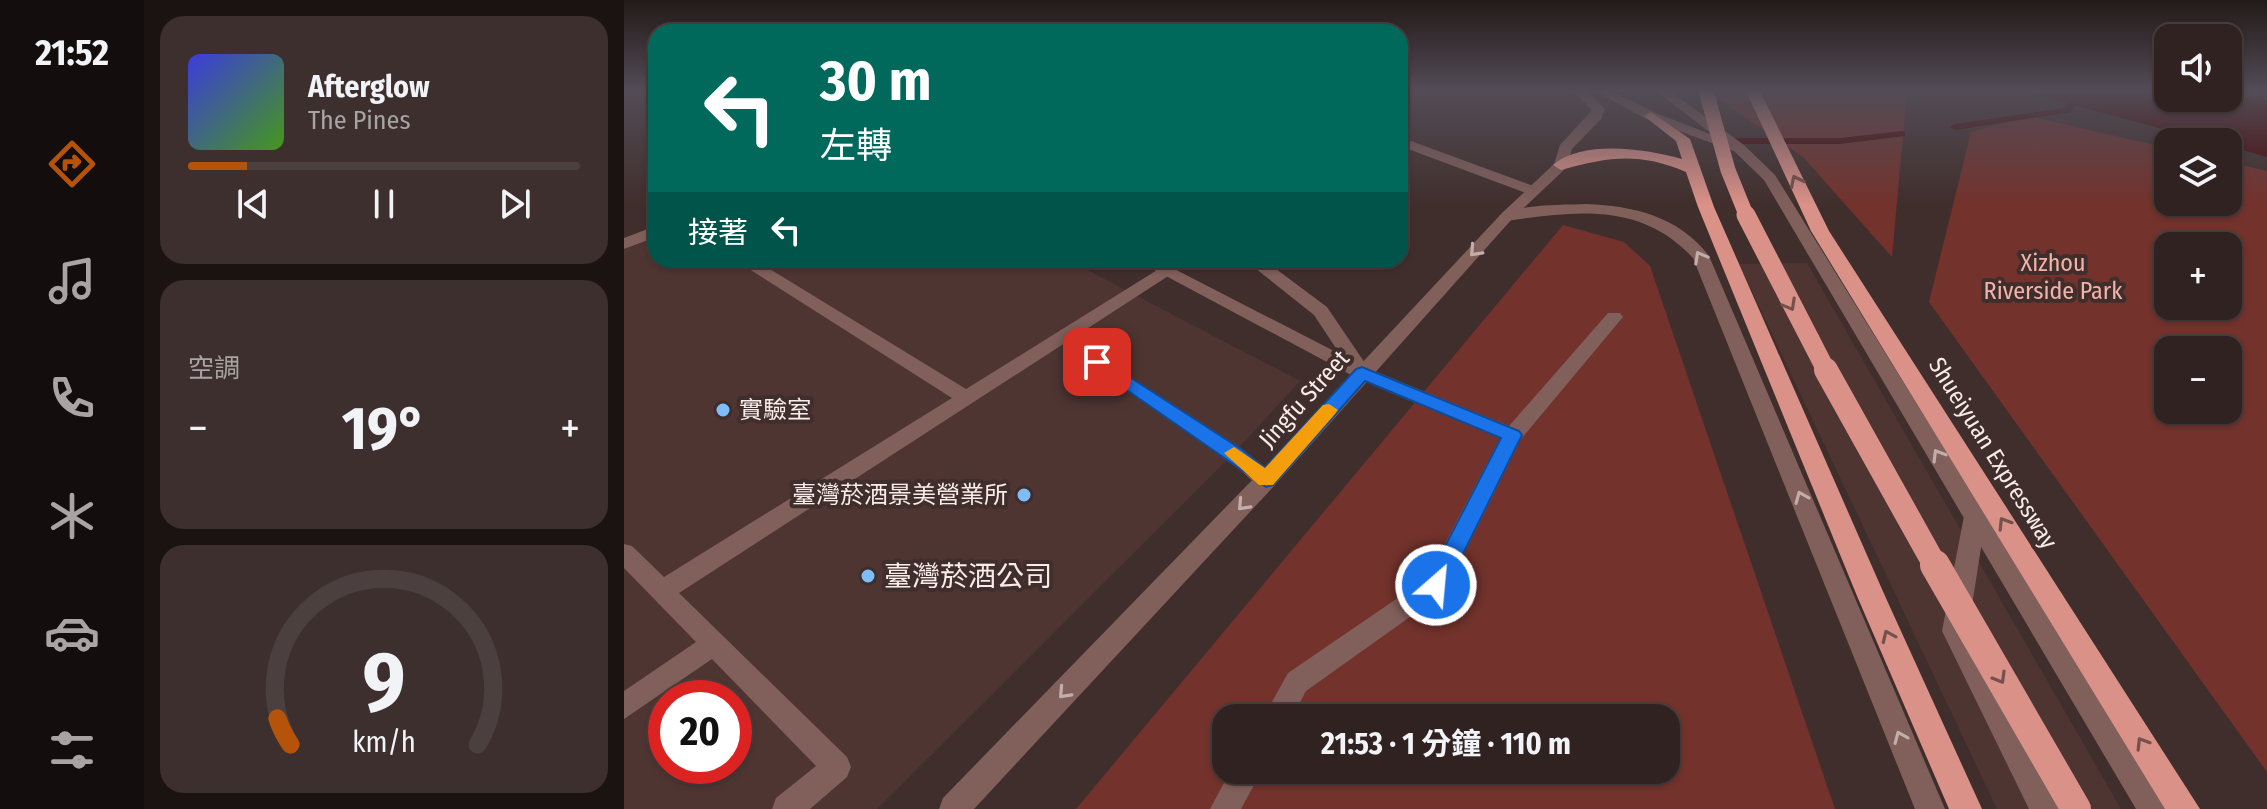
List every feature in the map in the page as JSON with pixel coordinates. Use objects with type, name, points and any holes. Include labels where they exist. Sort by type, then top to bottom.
[{"type":"highway","points":[[1669,129],[1683,139],[1706,207],[1871,596],[1966,809]]},
{"type":"highway","points":[[1716,129],[1724,157],[1775,277],[1887,482],[2076,809]]},
{"type":"highway","points":[[1771,129],[1820,231],[2184,809]]},
{"type":"highway","points":[[1561,165],[1580,158],[1623,152],[1671,158],[1693,169]]},
{"type":"street","name":"Jingfu Street","points":[[954,809],[1266,480],[1531,190],[1561,165],[1565,148],[1584,129]]},
{"type":"street","points":[[1686,129],[1739,148]]},
{"type":"street","points":[[1713,129],[1739,148],[1770,178],[2153,809]]},
{"type":"street","points":[[1408,144],[1531,190]]},
{"type":"street","points":[[1507,216],[1576,208],[1646,216],[1688,239],[1701,256],[1930,809]]},
{"type":"street","points":[[624,244],[648,234]]},
{"type":"street","points":[[756,268],[967,399]]},
{"type":"street","points":[[1161,268],[1362,373],[1512,435]]},
{"type":"street","points":[[1264,268],[1321,311],[1362,373]]},
{"type":"street","points":[[662,591],[1168,271]]},
{"type":"street","points":[[1285,704],[1297,682],[1436,585],[1512,435],[1614,317]]},
{"type":"street","points":[[1097,362],[1234,453],[1266,480]]},
{"type":"street","points":[[1975,516],[1955,631],[2045,809]]},
{"type":"street","points":[[624,553],[837,767],[787,809]]},
{"type":"street","points":[[624,706],[715,643]]},
{"type":"street","points":[[1225,809],[1239,784]]},
{"type":"shaded area","points":[[2242,129],[2267,129],[2267,157],[2242,150]]},
{"type":"shaded area","name":"臺灣菸酒公司","points":[[648,228],[648,268],[1083,268],[1300,381],[1234,453],[877,809],[624,809],[624,238]]},
{"type":"shaded area","points":[[1807,263],[2121,809],[1997,809],[1739,264]]},
{"type":"green space","points":[[1762,129],[1904,129],[1892,257],[1803,157]]},
{"type":"green space","name":"Xizhou Riverside Park","points":[[1983,129],[2084,129],[2154,145],[2154,216],[2242,216],[2242,165],[2267,171],[2267,772],[1929,302],[1971,132]]},
{"type":"green space","points":[[1563,225],[1624,242],[1650,266],[1835,809],[1076,809]]},
{"type":"waterway","points":[[1735,141],[1840,141],[1902,134]]},
{"type":"slow traffic","points":[[1234,453],[1266,480],[1329,410]]},
{"type":"place","name":"實驗室","points":[[723,410]]},
{"type":"place","name":"臺灣菸酒景美營業所","points":[[1024,495]]},
{"type":"place","name":"臺灣菸酒公司","points":[[868,576]]},
{"type":"route","points":[[1097,362],[1234,453],[1266,480],[1362,373],[1512,435],[1436,585]]}]
